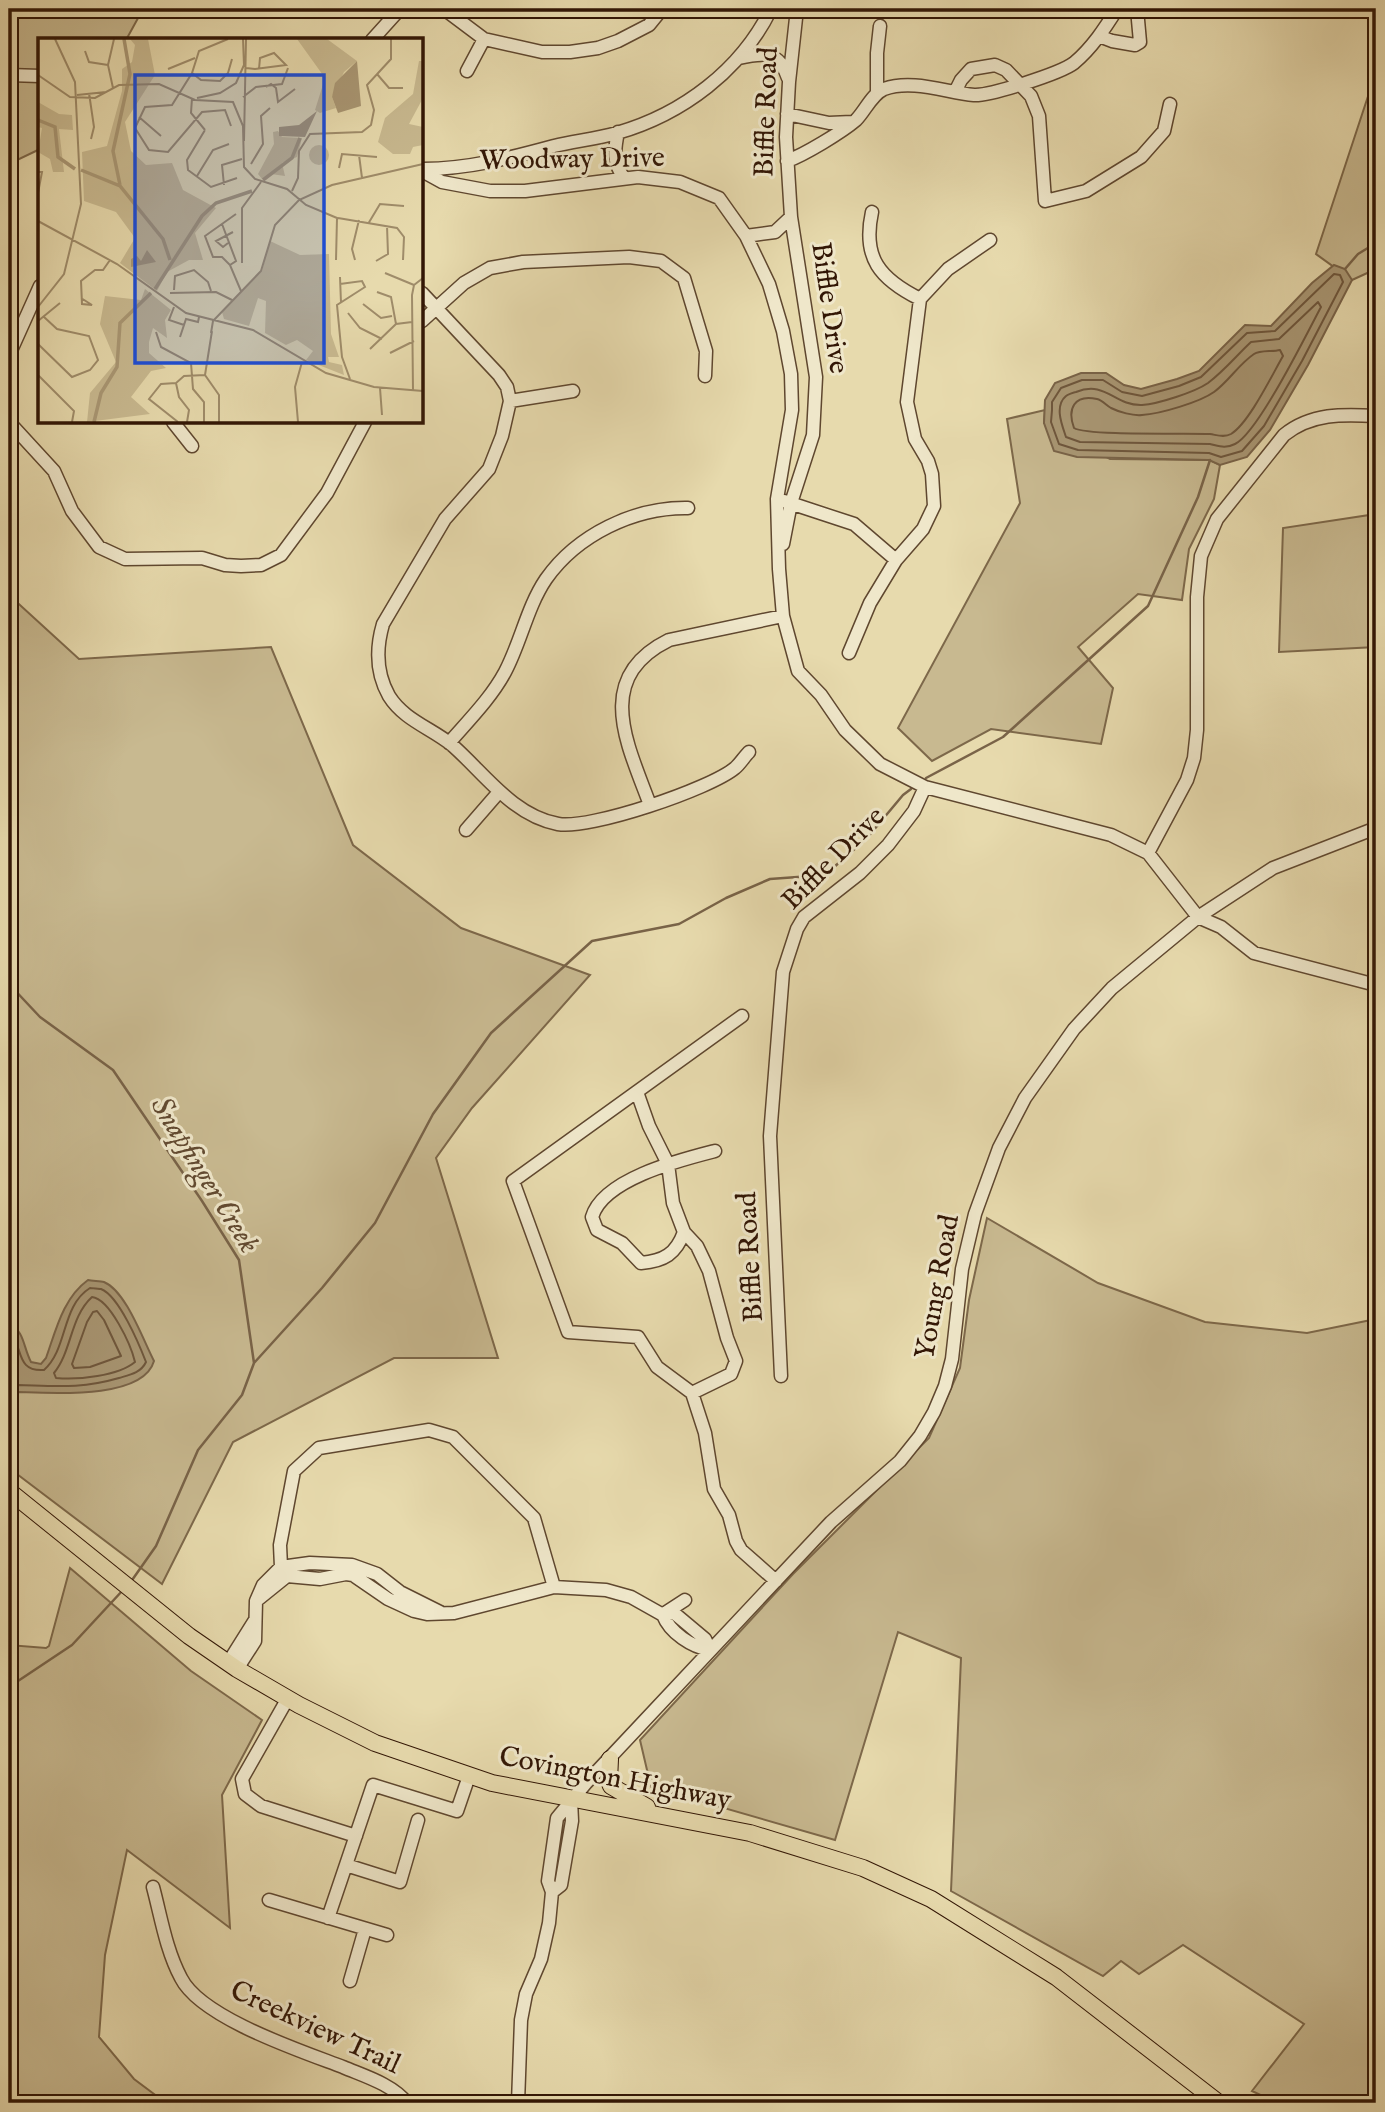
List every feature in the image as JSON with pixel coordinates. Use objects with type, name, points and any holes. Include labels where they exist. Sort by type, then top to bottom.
[{"type":"main road","name":"Covington Highway","points":[[9,1491],[161,1614],[233,1666],[375,1743],[468,1776],[571,1800],[614,1805],[750,1833],[863,1868],[931,1899],[1056,1977],[1219,2103]]},
{"type":"main road","points":[[610,1759],[611,1786],[651,1809],[652,1813]]},
{"type":"street","points":[[374,38],[400,9]]},
{"type":"street","points":[[444,9],[484,39],[542,52],[570,52],[618,41],[649,25],[662,9]]},
{"type":"street","name":"Woodway Drive","points":[[424,170],[480,166],[618,132],[661,115],[705,91],[739,58],[771,9]]},
{"type":"street","name":"Biffle Road","points":[[791,217],[787,114],[797,9]]},
{"type":"street","points":[[877,92],[903,85],[986,95],[1018,85],[1072,64],[1099,36],[1117,9]]},
{"type":"street","points":[[1099,36],[1135,45],[1140,41],[1137,9]]},
{"type":"street","points":[[787,161],[853,122],[868,106],[877,92],[880,26]]},
{"type":"street","points":[[467,71],[484,39]]},
{"type":"street","points":[[739,58],[758,53],[777,59],[789,82]]},
{"type":"street","points":[[955,92],[971,69],[995,65],[1006,70],[1031,96],[1039,116],[1045,201],[1086,191],[1141,157],[1164,131],[1170,104]]},
{"type":"street","points":[[9,75],[38,76]]},
{"type":"street","points":[[787,114],[829,123],[853,122]]},
{"type":"street","points":[[618,132],[615,166],[624,178]]},
{"type":"street","name":"Woodway Drive","points":[[424,171],[442,182],[490,191],[525,191],[624,178],[652,177],[680,182],[719,198],[746,236]]},
{"type":"street","points":[[872,212],[868,231],[869,246],[878,269],[900,289],[920,299]]},
{"type":"street","points":[[746,236],[775,232],[791,217]]},
{"type":"street","name":"Biffle Drive","points":[[779,569],[791,503],[813,435],[816,377],[791,217]]},
{"type":"street","name":"Biffle Drive","points":[[746,236],[769,284],[783,331],[791,374],[792,410],[776,499],[783,617],[798,671],[821,695],[845,730],[880,764],[925,787],[1111,835],[1148,853],[1198,917]]},
{"type":"street","points":[[849,653],[870,603],[896,561],[923,529],[934,506],[932,474],[915,439],[906,402],[920,299],[948,269],[990,240]]},
{"type":"street","points":[[424,319],[464,283],[490,268],[536,261],[629,257],[661,261],[684,278],[706,351],[705,376]]},
{"type":"street","points":[[424,295],[499,375],[507,387],[510,401],[502,436],[489,469],[445,519],[383,624],[379,637],[378,665],[390,698],[410,719],[449,743],[499,792],[529,814],[558,824],[583,824],[650,805],[710,782],[734,769],[749,752]]},
{"type":"street","points":[[9,355],[35,312]]},
{"type":"street","points":[[510,401],[573,391]]},
{"type":"street","points":[[1148,853],[1187,780],[1194,758],[1197,730],[1196,597],[1201,556],[1212,529],[1284,435],[1292,429],[1330,415],[1376,416]]},
{"type":"street","points":[[9,422],[27,445],[54,471],[72,511],[99,547],[125,559],[202,558],[225,565],[240,566],[261,565],[281,555],[327,493],[364,424]]},
{"type":"street","points":[[175,424],[192,446]]},
{"type":"street","points":[[776,499],[854,524],[896,561]]},
{"type":"street","points":[[449,743],[493,692],[506,671],[546,580],[573,549],[600,530],[626,520],[670,508],[688,508]]},
{"type":"street","points":[[650,805],[629,748],[621,714],[625,685],[636,663],[669,640],[783,617]]},
{"type":"street","name":"Biffle Drive","points":[[770,1136],[783,972],[797,929],[804,917],[860,873],[888,845],[914,811],[925,787]]},
{"type":"street","points":[[466,830],[499,792]]},
{"type":"street","name":"Young Road","points":[[571,1800],[831,1522],[900,1461],[920,1436],[945,1386],[952,1359],[962,1269],[975,1214],[999,1148],[1040,1074],[1074,1029],[1112,988],[1198,917],[1273,868],[1376,828]]},
{"type":"street","points":[[1198,917],[1221,928],[1254,953],[1376,985]]},
{"type":"street","points":[[742,1016],[513,1181],[568,1332],[639,1337],[657,1367],[692,1393],[705,1433],[714,1489],[730,1515],[736,1541],[741,1550],[776,1581]]},
{"type":"street","points":[[637,1092],[649,1126],[668,1164],[673,1203],[684,1232],[697,1246],[709,1271],[736,1361],[731,1374],[692,1393]]},
{"type":"street","name":"Biffle Road","points":[[770,1136],[781,1376]]},
{"type":"street","points":[[684,1232],[678,1247],[667,1255],[655,1262],[641,1263],[622,1243],[597,1230],[592,1217],[596,1204],[630,1180],[668,1164],[715,1151]]},
{"type":"street","points":[[284,1572],[280,1545],[294,1471],[319,1448],[429,1430],[453,1437],[534,1518],[554,1587]]},
{"type":"street","points":[[233,1666],[255,1640],[256,1601],[263,1586],[284,1572],[310,1563],[352,1565],[377,1574],[400,1592],[440,1612],[454,1614],[554,1587],[606,1590],[631,1597],[663,1615],[674,1613],[686,1631],[705,1639],[710,1650]]},
{"type":"street","points":[[663,1615],[685,1600]]},
{"type":"street","points":[[288,1698],[242,1779],[244,1794],[261,1806],[356,1836]]},
{"type":"street","points":[[328,1918],[373,1785],[457,1811],[468,1776]]},
{"type":"street","points":[[518,2103],[521,2020],[526,1994],[541,1959],[552,1892],[561,1885],[572,1821],[571,1800]]},
{"type":"street","points":[[346,1865],[400,1881],[418,1820]]},
{"type":"street","name":"Creekview Trail","points":[[153,1886],[172,1958],[192,1994],[261,2035],[367,2077],[400,2094],[407,2103]]},
{"type":"street","points":[[269,1900],[387,1935]]},
{"type":"street","points":[[350,1980],[365,1929]]},
{"type":"shaded area","points":[[9,9],[143,9],[127,38],[38,38],[38,150],[17,160],[9,175]]},
{"type":"shaded area","points":[[1376,72],[1376,269],[1352,280],[1316,254]]},
{"type":"shaded area","points":[[1045,410],[1044,423],[1110,459],[1210,460],[1220,465],[1214,499],[1189,549],[1182,600],[1138,594],[1078,647],[1113,688],[1101,744],[991,729],[932,761],[898,728],[1020,503],[1007,419]]},
{"type":"shaded area","points":[[1376,514],[1376,647],[1279,652],[1283,528]]},
{"type":"shaded area","points":[[9,595],[79,659],[271,647],[353,845],[461,928],[590,975],[472,1108],[436,1158],[498,1358],[394,1358],[233,1442],[162,1584],[9,1468]]},
{"type":"shaded area","points":[[987,1218],[1098,1283],[1205,1322],[1307,1333],[1376,1319],[1376,2103],[1278,2103],[1252,2091],[1304,2024],[1183,1945],[1139,1974],[1121,1961],[1103,1976],[951,1891],[961,1658],[898,1632],[835,1840],[651,1787],[640,1740],[793,1574],[929,1438],[960,1368],[969,1300]]},
{"type":"shaded area","points":[[70,1568],[191,1671],[262,1720],[222,1795],[230,1928],[127,1850],[105,1955],[99,2037],[134,2079],[166,2103],[9,2103],[9,1645],[49,1646]]},
{"type":"water","points":[[1334,265],[1345,269],[1352,280],[1308,365],[1270,430],[1247,457],[1220,465],[1209,460],[1077,457],[1054,451],[1044,423],[1045,400],[1055,383],[1081,373],[1106,373],[1124,385],[1141,389],[1199,371],[1245,325],[1271,326],[1312,283]]},
{"type":"water","points":[[88,1280],[104,1282],[120,1295],[154,1361],[146,1374],[115,1388],[73,1393],[18,1392],[9,1420],[9,1323],[21,1335],[31,1362],[41,1364],[46,1358],[66,1305],[79,1287]]},
{"type":"waterway","points":[[1345,269],[1358,254],[1376,243]]},
{"type":"waterway","points":[[926,778],[1003,737],[1148,606],[1198,497],[1210,460]]},
{"type":"waterway","points":[[254,1363],[322,1288],[375,1223],[433,1114],[491,1033],[592,941],[679,924],[726,898],[770,879],[825,875],[867,838],[911,789]]},
{"type":"waterway","name":"Snapfinger Creek","points":[[9,984],[40,1017],[113,1070],[239,1260],[254,1363],[242,1395],[198,1450],[156,1546],[130,1583]]},
{"type":"waterway","name":"Snapfinger Creek","points":[[9,1687],[72,1645],[123,1590]]}]
